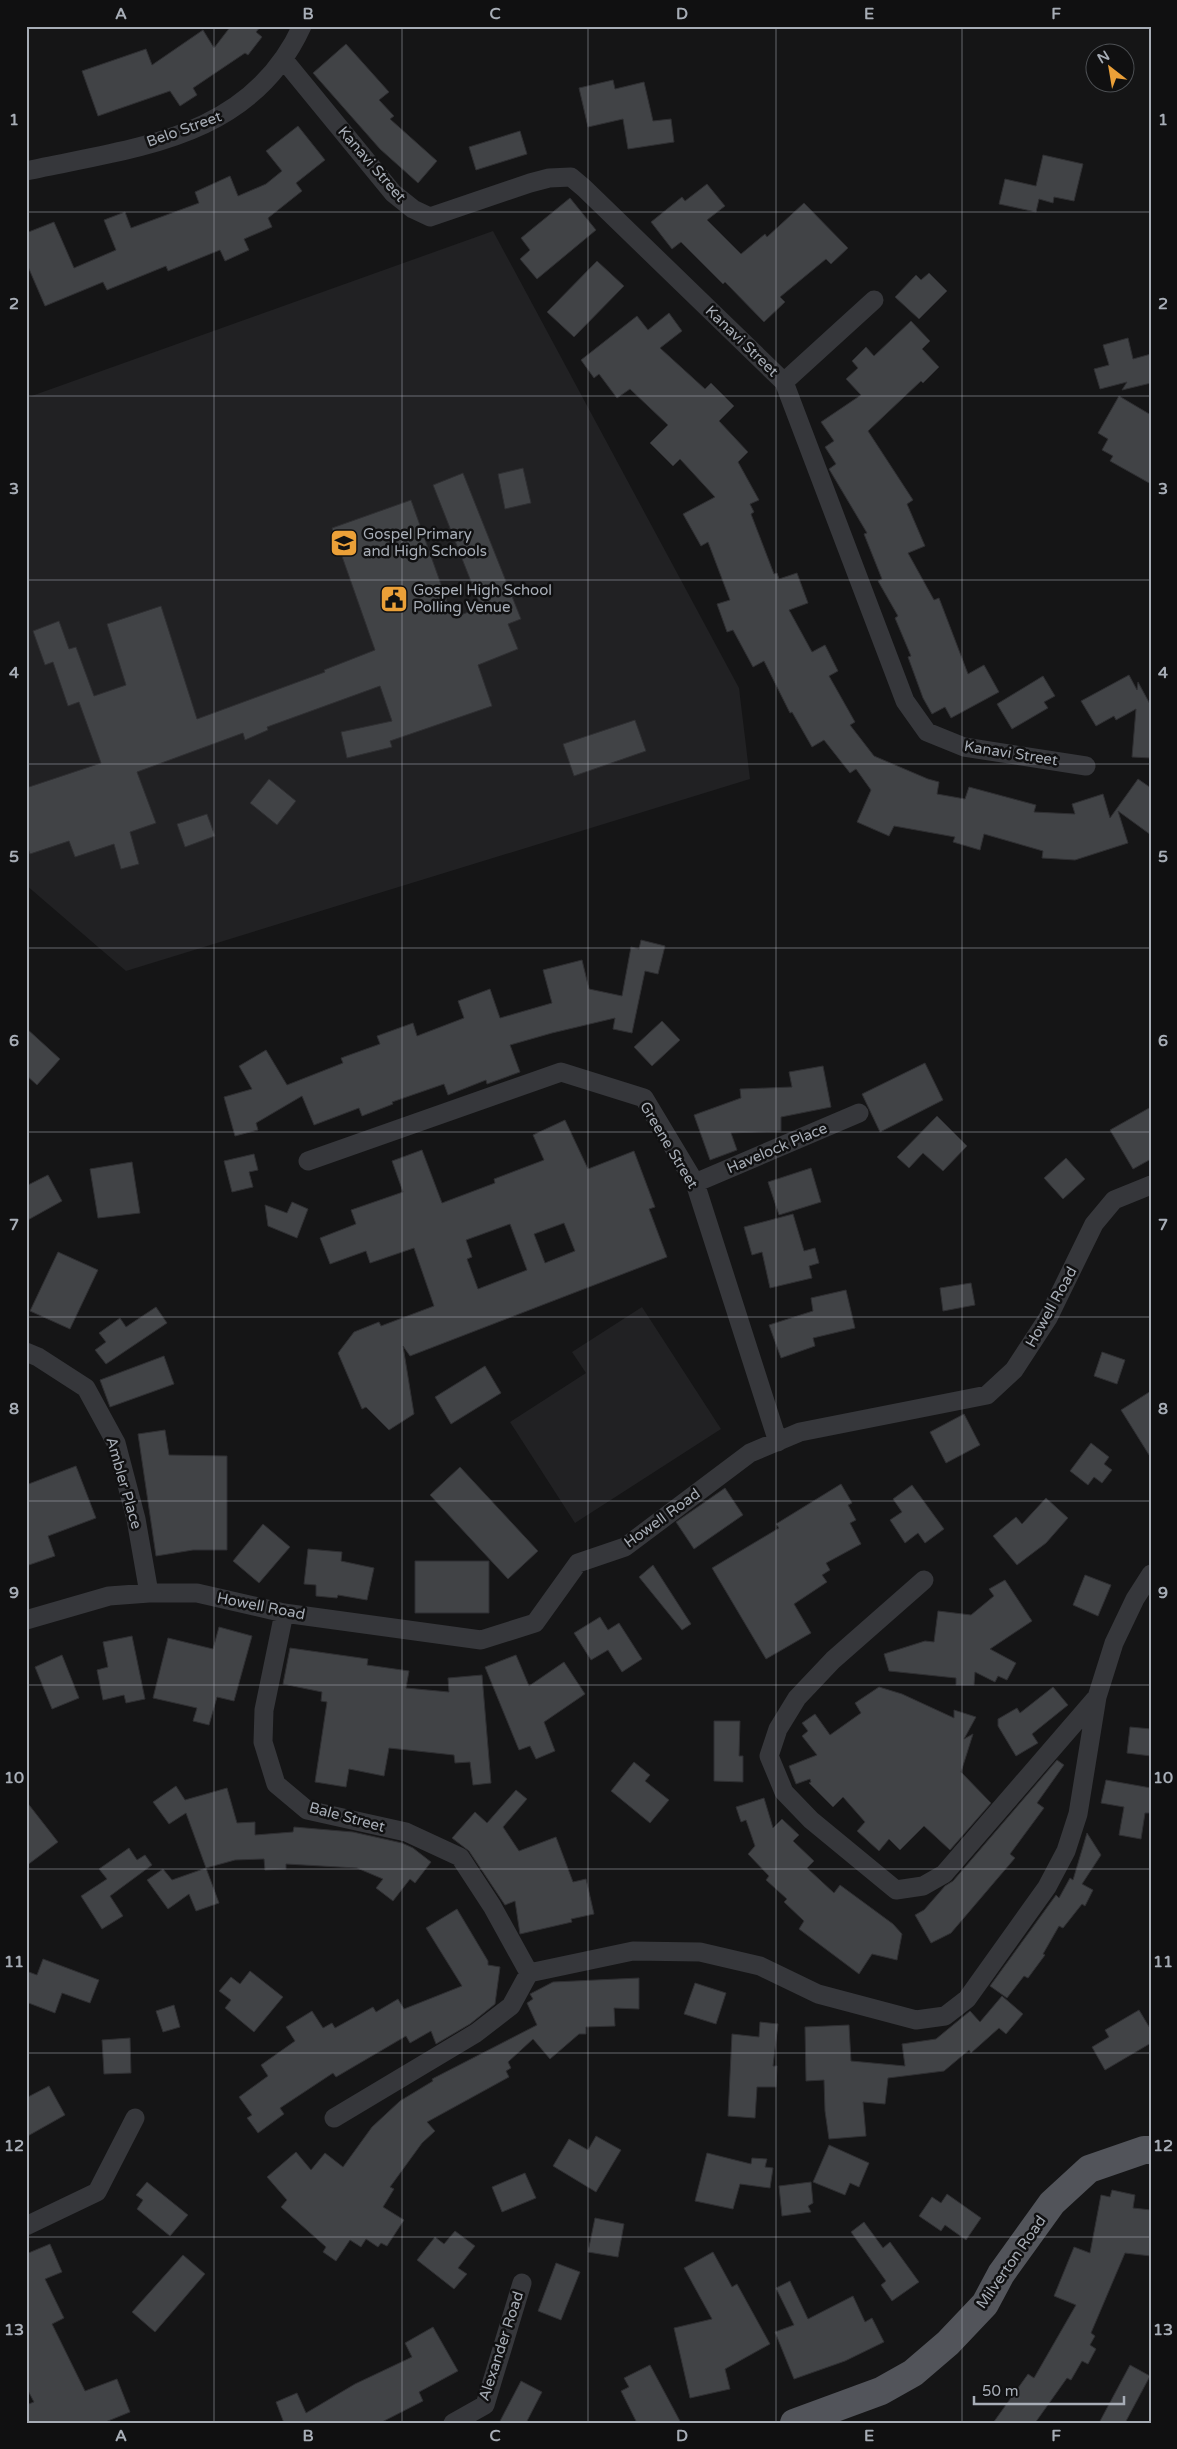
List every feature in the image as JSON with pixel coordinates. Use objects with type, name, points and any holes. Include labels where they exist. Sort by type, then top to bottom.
[{"type":"main road","name":"Milverton Road","points":[[794,2423],[881,2391],[913,2374],[948,2343],[985,2304],[1001,2274],[1052,2203],[1089,2169],[1144,2150],[1151,2150]]},
{"type":"street","name":"Belo Street","points":[[26,171],[164,140],[203,126],[226,114],[260,88],[284,60],[302,26]]},
{"type":"street","name":"Kanavi Street","points":[[284,60],[393,193],[413,209],[430,217],[530,183],[549,178],[571,177],[784,382],[905,701],[926,732],[964,747],[1086,766]]},
{"type":"street","points":[[784,382],[874,300]]},
{"type":"street","name":"Greene Street","points":[[308,1161],[562,1072],[644,1098],[695,1183],[778,1442]]},
{"type":"street","name":"Havelock Place","points":[[695,1183],[859,1113]]},
{"type":"street","name":"Howell Road","points":[[26,1620],[109,1596],[149,1593],[197,1593],[284,1612],[481,1640],[535,1623],[578,1563],[625,1547],[750,1453],[800,1432],[987,1395],[1014,1370],[1048,1318],[1094,1224],[1114,1200],[1151,1185]]},
{"type":"street","name":"Ambler Place","points":[[26,1352],[38,1357],[86,1388],[116,1443],[136,1519],[149,1593]]},
{"type":"street","points":[[334,2118],[476,2033],[511,2006],[529,1973],[633,1951],[700,1952],[760,1966],[818,1994],[916,2020],[945,2016],[966,2000],[1048,1887],[1066,1851],[1078,1814],[1097,1696],[1114,1643],[1135,1599],[1151,1574]]},
{"type":"street","points":[[924,1580],[833,1660],[797,1698],[778,1729],[769,1756],[784,1792],[811,1820],[896,1890],[923,1886],[944,1874],[1097,1696]]},
{"type":"street","name":"Bale Street","points":[[284,1612],[264,1710],[263,1742],[276,1784],[308,1810],[406,1832],[460,1857],[492,1906],[529,1973]]},
{"type":"street","points":[[26,2226],[96,2192],[135,2118]]},
{"type":"street","name":"Alexander Road","points":[[453,2423],[485,2406],[522,2282]]},
{"type":"shaded area","name":"Gospel Primary and High Schools","points":[[493,231],[739,688],[750,779],[126,971],[26,885],[26,398]]},
{"type":"shaded area","points":[[642,1307],[721,1429],[575,1523],[510,1422],[586,1373],[572,1352]]},
{"type":"building","points":[[231,26],[261,26],[256,32],[262,37],[248,55],[245,53],[193,88],[197,95],[180,106],[170,91],[98,116],[82,71],[146,49],[152,65],[203,30],[214,48]]},
{"type":"building","points":[[346,44],[389,92],[379,100],[394,116],[390,119],[437,161],[418,183],[380,149],[313,73]]},
{"type":"building","points":[[613,80],[615,89],[644,82],[653,121],[671,119],[674,142],[628,149],[623,119],[588,127],[579,88]]},
{"type":"building","points":[[298,126],[325,160],[296,183],[302,191],[268,218],[272,227],[244,239],[249,250],[225,261],[220,250],[168,271],[166,266],[107,290],[103,282],[45,306],[26,262],[26,233],[54,222],[74,268],[116,250],[104,220],[125,212],[131,228],[199,203],[195,192],[230,176],[238,196],[266,184],[282,171],[266,151]]},
{"type":"building","points":[[520,131],[527,154],[476,170],[469,147]]},
{"type":"building","points":[[1043,155],[1083,164],[1074,201],[1054,197],[1053,203],[1039,199],[1036,212],[999,204],[1005,179],[1036,186]]},
{"type":"building","points":[[707,184],[725,206],[707,220],[741,254],[765,234],[767,237],[804,203],[848,248],[831,264],[826,259],[780,297],[785,302],[764,322],[725,282],[723,284],[681,242],[672,249],[651,222],[682,197],[685,201]]},
{"type":"building","points":[[570,198],[596,230],[537,279],[520,259],[530,250],[521,238]]},
{"type":"building","points":[[597,261],[624,286],[574,337],[547,312]]},
{"type":"building","points":[[929,273],[947,291],[919,319],[895,297],[916,275],[921,280]]},
{"type":"building","points":[[669,313],[682,331],[660,348],[705,389],[711,383],[734,406],[719,421],[748,452],[738,462],[759,500],[750,504],[754,512],[751,514],[774,574],[777,573],[779,579],[797,573],[808,603],[789,610],[812,652],[825,645],[838,671],[829,676],[855,722],[850,725],[874,756],[939,782],[937,794],[965,799],[969,787],[1036,805],[1034,812],[1075,814],[1072,804],[1103,794],[1110,818],[1138,779],[1151,788],[1151,835],[1118,811],[1128,843],[1075,860],[1042,858],[1043,851],[984,834],[980,850],[953,842],[955,837],[894,826],[889,836],[857,822],[871,790],[856,769],[850,773],[824,740],[812,747],[792,712],[790,713],[764,661],[753,667],[733,630],[727,632],[717,604],[730,600],[708,542],[701,546],[683,514],[715,497],[680,459],[673,466],[650,443],[668,425],[630,389],[617,398],[599,374],[594,378],[581,360],[637,316],[648,330]]},
{"type":"building","points":[[911,321],[930,341],[922,349],[939,367],[923,383],[921,381],[868,431],[913,500],[907,504],[925,546],[908,553],[934,600],[939,598],[968,674],[984,665],[999,692],[951,718],[945,707],[932,714],[923,698],[908,657],[911,656],[895,618],[898,616],[878,581],[882,579],[864,534],[867,533],[829,469],[836,464],[825,447],[834,441],[821,422],[861,395],[846,379],[858,368],[852,361],[866,347],[874,356]]},
{"type":"building","points":[[1128,338],[1133,359],[1151,354],[1151,383],[1122,390],[1127,382],[1100,389],[1094,369],[1109,365],[1103,345]]},
{"type":"building","points":[[1119,396],[1151,415],[1151,484],[1110,461],[1113,456],[1102,450],[1108,439],[1098,433]]},
{"type":"building","points":[[523,468],[531,503],[505,509],[498,474]]},
{"type":"building","points":[[463,473],[521,619],[508,624],[518,649],[478,665],[492,706],[390,741],[392,747],[347,758],[341,732],[392,721],[380,686],[267,727],[268,730],[245,740],[243,733],[137,772],[156,823],[130,832],[139,864],[121,869],[114,844],[75,857],[69,841],[30,854],[26,843],[26,788],[101,763],[79,702],[68,706],[53,662],[45,665],[33,631],[59,621],[69,649],[76,647],[94,696],[126,685],[107,624],[161,606],[197,719],[325,672],[324,670],[375,650],[332,528],[411,500],[453,618],[481,607],[433,485]]},
{"type":"building","points":[[1129,675],[1137,690],[1138,682],[1151,706],[1151,758],[1132,757],[1136,709],[1116,720],[1114,716],[1096,726],[1081,701]]},
{"type":"building","points":[[1043,676],[1055,696],[1044,702],[1048,708],[1012,729],[997,704]]},
{"type":"building","points":[[635,720],[646,751],[574,776],[563,744]]},
{"type":"building","points":[[269,779],[296,801],[277,825],[250,803]]},
{"type":"building","points":[[207,814],[215,836],[185,847],[177,824]]},
{"type":"building","points":[[641,940],[665,946],[658,974],[645,971],[632,1033],[613,1029],[615,1018],[510,1045],[520,1072],[487,1084],[486,1080],[448,1095],[444,1084],[392,1102],[393,1104],[362,1116],[359,1108],[314,1125],[302,1096],[256,1123],[258,1130],[235,1136],[224,1097],[252,1089],[239,1066],[266,1050],[287,1085],[343,1063],[341,1058],[380,1044],[377,1036],[413,1023],[417,1036],[464,1018],[458,1001],[490,989],[500,1018],[552,1003],[543,970],[582,960],[589,989],[622,996],[631,947],[639,949]]},
{"type":"building","points":[[662,1021],[680,1040],[652,1066],[634,1047]]},
{"type":"building","points":[[26,1028],[60,1059],[37,1085],[26,1075]]},
{"type":"building","points":[[925,1063],[943,1100],[880,1132],[862,1094]]},
{"type":"building","points":[[823,1066],[831,1107],[781,1117],[781,1131],[731,1133],[737,1150],[710,1160],[694,1115],[741,1098],[740,1089],[792,1087],[789,1072]]},
{"type":"building","points":[[1151,1107],[1151,1159],[1133,1169],[1110,1130]]},
{"type":"building","points":[[937,1116],[967,1146],[943,1171],[923,1153],[909,1168],[897,1157]]},
{"type":"building","points":[[565,1120],[588,1169],[634,1151],[655,1207],[649,1209],[667,1257],[410,1356],[403,1346],[414,1414],[389,1430],[366,1407],[362,1409],[338,1353],[354,1332],[379,1322],[381,1326],[434,1306],[414,1248],[370,1263],[366,1251],[330,1264],[320,1238],[356,1224],[351,1210],[403,1192],[392,1161],[422,1150],[442,1203],[495,1183],[494,1179],[544,1160],[533,1135]],"holes":[[[564,1223],[575,1251],[545,1263],[534,1234]],[[510,1224],[527,1270],[478,1289],[467,1259],[472,1257],[466,1240]]]},
{"type":"building","points":[[254,1154],[258,1170],[249,1172],[253,1187],[232,1192],[224,1161]]},
{"type":"building","points":[[1066,1158],[1085,1179],[1063,1199],[1044,1178]]},
{"type":"building","points":[[132,1162],[140,1213],[98,1218],[90,1169]]},
{"type":"building","points":[[811,1168],[821,1202],[779,1215],[768,1182]]},
{"type":"building","points":[[48,1175],[62,1201],[26,1221],[26,1186]]},
{"type":"building","points":[[292,1202],[308,1209],[297,1238],[268,1226],[265,1205],[287,1213]]},
{"type":"building","points":[[793,1214],[804,1251],[815,1248],[819,1263],[809,1266],[812,1278],[770,1288],[762,1252],[752,1255],[744,1227]]},
{"type":"building","points":[[58,1252],[98,1270],[70,1329],[30,1311]]},
{"type":"building","points":[[971,1283],[975,1305],[943,1311],[940,1288]]},
{"type":"building","points":[[846,1290],[855,1328],[813,1338],[815,1346],[781,1358],[769,1325],[813,1311],[811,1298]]},
{"type":"building","points":[[156,1307],[167,1323],[106,1364],[95,1350],[106,1342],[99,1333],[120,1318],[126,1327]]},
{"type":"building","points":[[1102,1352],[1125,1360],[1117,1384],[1094,1376]]},
{"type":"building","points":[[164,1356],[174,1384],[110,1407],[100,1380]]},
{"type":"building","points":[[485,1366],[501,1393],[451,1424],[435,1397]]},
{"type":"building","points":[[1151,1391],[1151,1458],[1121,1410]]},
{"type":"building","points":[[964,1414],[980,1445],[946,1463],[930,1432]]},
{"type":"building","points":[[165,1430],[169,1455],[227,1456],[227,1550],[193,1550],[156,1556],[138,1434]]},
{"type":"building","points":[[1091,1443],[1109,1457],[1104,1464],[1112,1470],[1102,1483],[1094,1477],[1088,1485],[1070,1471]]},
{"type":"building","points":[[76,1466],[96,1518],[48,1536],[55,1556],[26,1566],[26,1485]]},
{"type":"building","points":[[460,1467],[538,1551],[508,1579],[430,1495]]},
{"type":"building","points":[[841,1484],[852,1503],[848,1505],[856,1520],[850,1523],[861,1544],[826,1563],[830,1570],[822,1575],[827,1582],[794,1604],[811,1633],[766,1659],[712,1568],[779,1528],[776,1524]]},
{"type":"building","points":[[912,1485],[944,1529],[925,1543],[918,1533],[905,1543],[890,1520],[902,1512],[893,1499]]},
{"type":"building","points":[[725,1488],[743,1515],[694,1549],[676,1522]]},
{"type":"building","points":[[1046,1498],[1068,1518],[1046,1543],[1017,1565],[993,1536],[1016,1517],[1022,1524]]},
{"type":"building","points":[[263,1524],[290,1547],[259,1583],[233,1561]]},
{"type":"building","points":[[308,1549],[342,1552],[341,1561],[374,1568],[367,1600],[338,1595],[337,1598],[316,1596],[316,1585],[304,1584]]},
{"type":"building","points":[[415,1561],[489,1561],[489,1613],[415,1613]]},
{"type":"building","points":[[653,1565],[691,1624],[682,1630],[639,1577]]},
{"type":"building","points":[[1085,1575],[1111,1585],[1098,1616],[1073,1605]]},
{"type":"building","points":[[1005,1580],[1032,1621],[990,1649],[1016,1663],[1007,1680],[998,1676],[995,1682],[975,1672],[974,1685],[956,1685],[956,1678],[889,1671],[884,1654],[925,1641],[934,1642],[938,1611],[971,1615],[994,1596],[989,1589]]},
{"type":"building","points":[[600,1617],[608,1630],[619,1623],[642,1659],[622,1672],[608,1650],[591,1660],[574,1633]]},
{"type":"building","points":[[219,1627],[252,1636],[234,1701],[217,1697],[209,1725],[193,1721],[197,1708],[153,1698],[168,1638],[213,1649]]},
{"type":"building","points":[[132,1636],[145,1699],[126,1703],[124,1695],[103,1700],[97,1670],[108,1667],[103,1642]]},
{"type":"building","points":[[290,1648],[368,1659],[367,1665],[409,1671],[406,1688],[449,1692],[448,1678],[482,1675],[491,1783],[473,1785],[470,1762],[455,1763],[454,1755],[389,1748],[384,1776],[349,1769],[346,1787],[315,1782],[327,1702],[321,1701],[322,1692],[283,1684]]},
{"type":"building","points":[[62,1655],[79,1698],[52,1709],[35,1667]]},
{"type":"building","points":[[516,1655],[529,1686],[564,1662],[585,1694],[544,1722],[555,1751],[536,1759],[530,1746],[519,1750],[485,1667]]},
{"type":"building","points":[[879,1687],[902,1694],[954,1718],[954,1710],[976,1717],[964,1739],[973,1734],[961,1772],[991,1803],[950,1850],[924,1826],[900,1850],[889,1839],[879,1851],[857,1831],[865,1822],[843,1797],[833,1807],[809,1783],[811,1782],[810,1779],[796,1784],[789,1766],[817,1755],[802,1736],[808,1731],[802,1723],[815,1714],[830,1735],[861,1713],[855,1703]]},
{"type":"building","points":[[1053,1687],[1068,1705],[1032,1734],[1038,1743],[1016,1756],[998,1726],[998,1719],[1017,1708],[1020,1713]]},
{"type":"building","points":[[714,1721],[740,1721],[739,1756],[743,1756],[743,1782],[714,1781]]},
{"type":"building","points":[[1130,1727],[1151,1729],[1151,1756],[1127,1753]]},
{"type":"building","points":[[1057,1760],[1064,1765],[1037,1803],[1044,1808],[1010,1854],[1015,1858],[951,1933],[931,1943],[915,1915],[924,1910],[945,1886],[953,1881]]},
{"type":"building","points":[[634,1762],[650,1775],[645,1781],[669,1800],[650,1823],[611,1791]]},
{"type":"building","points":[[1106,1780],[1151,1788],[1151,1813],[1145,1813],[1141,1839],[1119,1835],[1124,1807],[1101,1803]]},
{"type":"building","points":[[176,1786],[185,1800],[227,1788],[237,1823],[255,1822],[255,1835],[293,1832],[294,1827],[353,1832],[402,1843],[413,1848],[431,1862],[415,1883],[410,1879],[393,1901],[376,1888],[383,1879],[357,1868],[286,1864],[286,1869],[265,1870],[264,1859],[235,1860],[206,1868],[186,1813],[169,1824],[153,1802]]},
{"type":"building","points":[[516,1790],[527,1799],[503,1827],[519,1851],[556,1837],[573,1882],[586,1879],[594,1914],[571,1919],[572,1922],[520,1934],[515,1901],[505,1905],[469,1851],[452,1838],[475,1812],[487,1823]]},
{"type":"building","points":[[764,1798],[773,1828],[782,1819],[799,1835],[793,1841],[814,1861],[807,1868],[834,1893],[840,1885],[893,1924],[902,1934],[897,1960],[872,1954],[859,1974],[799,1929],[804,1921],[784,1902],[787,1899],[766,1880],[769,1876],[748,1854],[755,1846],[746,1820],[741,1822],[736,1807]]},
{"type":"building","points":[[26,1801],[58,1842],[26,1866]]},
{"type":"building","points":[[1087,1833],[1101,1855],[1082,1884],[1093,1890],[1085,1906],[1082,1904],[1063,1928],[1059,1926],[1043,1954],[1045,1955],[1028,1978],[1024,1976],[1007,1998],[990,1986],[1056,1895],[1059,1898],[1070,1878],[1073,1880]]},
{"type":"building","points":[[129,1848],[137,1860],[145,1855],[152,1865],[110,1896],[123,1916],[102,1929],[81,1896],[107,1879],[99,1869]]},
{"type":"building","points":[[206,1868],[219,1903],[196,1911],[189,1894],[168,1909],[147,1880],[163,1869],[172,1880]]},
{"type":"building","points":[[457,1909],[488,1961],[488,1965],[500,1967],[495,2004],[470,2024],[436,2044],[431,2031],[410,2043],[406,2036],[336,2077],[333,2073],[280,2108],[284,2114],[258,2133],[247,2118],[252,2115],[239,2097],[268,2076],[261,2065],[295,2041],[286,2027],[312,2011],[323,2028],[332,2023],[335,2028],[373,2007],[376,2012],[398,1999],[404,2009],[462,1986],[426,1928]]},
{"type":"building","points":[[43,1959],[99,1980],[90,2003],[62,1993],[55,2013],[26,2002],[26,1971],[37,1975]]},
{"type":"building","points":[[250,1971],[283,1997],[254,2032],[225,2008],[231,2000],[219,1991],[231,1977],[240,1984]]},
{"type":"building","points":[[639,1978],[639,2009],[614,2008],[615,2026],[586,2027],[586,2034],[579,2034],[550,2059],[533,2039],[508,2062],[511,2068],[506,2071],[509,2077],[427,2122],[435,2131],[422,2143],[390,2187],[394,2189],[383,2207],[404,2220],[387,2246],[381,2243],[378,2247],[366,2239],[361,2247],[350,2240],[336,2261],[323,2252],[326,2247],[281,2207],[287,2200],[267,2177],[296,2152],[311,2170],[325,2153],[343,2167],[372,2127],[400,2101],[433,2081],[432,2079],[537,2025],[527,2003],[533,1999],[530,1994],[553,1982]]},
{"type":"building","points":[[695,1983],[726,1993],[716,2024],[684,2014]]},
{"type":"building","points":[[1002,1996],[1023,2014],[1006,2034],[999,2028],[971,2053],[969,2050],[944,2071],[888,2078],[885,2104],[863,2102],[866,2136],[829,2139],[825,2111],[824,2080],[806,2081],[805,2027],[849,2025],[851,2061],[905,2066],[902,2044],[936,2039],[970,2011],[980,2022]]},
{"type":"building","points":[[174,2005],[180,2027],[163,2032],[156,2011]]},
{"type":"building","points":[[1139,2010],[1151,2030],[1151,2043],[1105,2070],[1092,2047],[1109,2037],[1105,2030]]},
{"type":"building","points":[[760,2022],[778,2024],[773,2066],[777,2066],[776,2087],[757,2087],[755,2118],[728,2116],[732,2034],[759,2037]]},
{"type":"building","points":[[130,2038],[131,2073],[104,2074],[102,2040]]},
{"type":"building","points":[[49,2086],[65,2115],[26,2137],[26,2098]]},
{"type":"building","points":[[596,2136],[621,2150],[596,2192],[553,2166],[569,2139],[588,2150]]},
{"type":"building","points":[[829,2145],[869,2163],[859,2187],[850,2183],[845,2195],[813,2182]]},
{"type":"building","points":[[707,2153],[751,2164],[752,2158],[767,2159],[765,2167],[773,2168],[770,2188],[740,2184],[733,2209],[695,2201]]},
{"type":"building","points":[[525,2173],[536,2198],[502,2212],[492,2187]]},
{"type":"building","points":[[147,2182],[188,2215],[170,2236],[137,2209],[143,2200],[136,2195]]},
{"type":"building","points":[[811,2182],[813,2203],[808,2206],[811,2212],[782,2216],[779,2186]]},
{"type":"building","points":[[1112,2190],[1135,2195],[1133,2208],[1151,2210],[1151,2256],[1125,2253],[1091,2333],[1095,2336],[1090,2345],[1096,2349],[1088,2364],[1082,2361],[1071,2380],[1067,2378],[1035,2423],[993,2423],[1028,2374],[1034,2378],[1076,2305],[1054,2296],[1074,2247],[1090,2253],[1101,2195],[1110,2197]]},
{"type":"building","points":[[947,2194],[981,2218],[966,2240],[945,2225],[941,2231],[919,2216],[932,2197],[941,2203]]},
{"type":"building","points":[[595,2218],[624,2224],[618,2257],[588,2252]]},
{"type":"building","points":[[864,2222],[883,2248],[890,2242],[919,2282],[892,2301],[881,2285],[886,2281],[851,2232]]},
{"type":"building","points":[[455,2231],[475,2246],[458,2268],[467,2274],[454,2289],[417,2260],[435,2237],[444,2244]]},
{"type":"building","points":[[50,2244],[62,2272],[45,2279],[64,2318],[52,2324],[85,2391],[117,2379],[130,2412],[103,2423],[26,2423],[26,2405],[34,2402],[26,2387],[26,2254]]},
{"type":"building","points":[[713,2252],[732,2287],[737,2284],[770,2344],[725,2369],[730,2389],[690,2398],[674,2328],[712,2319],[684,2268]]},
{"type":"building","points":[[183,2255],[205,2274],[155,2332],[132,2312]]},
{"type":"building","points":[[556,2263],[580,2272],[561,2320],[538,2311]]},
{"type":"building","points":[[790,2281],[808,2319],[853,2296],[865,2322],[872,2318],[884,2342],[845,2361],[794,2379],[775,2332],[794,2325],[776,2288]]},
{"type":"building","points":[[433,2327],[458,2371],[419,2392],[423,2401],[380,2423],[284,2423],[276,2402],[297,2393],[306,2413],[355,2384],[412,2357],[405,2343]]},
{"type":"building","points":[[650,2365],[681,2423],[637,2423],[621,2391],[629,2387],[624,2378]]},
{"type":"building","points":[[1130,2365],[1150,2376],[1125,2423],[1099,2423]]},
{"type":"building","points":[[521,2381],[542,2392],[526,2423],[499,2423]]},
{"type":"place","name":"Gospel Primary and High Schools","points":[[344,543]]},
{"type":"place","name":"Gospel High School Polling Venue","points":[[394,599]]}]
